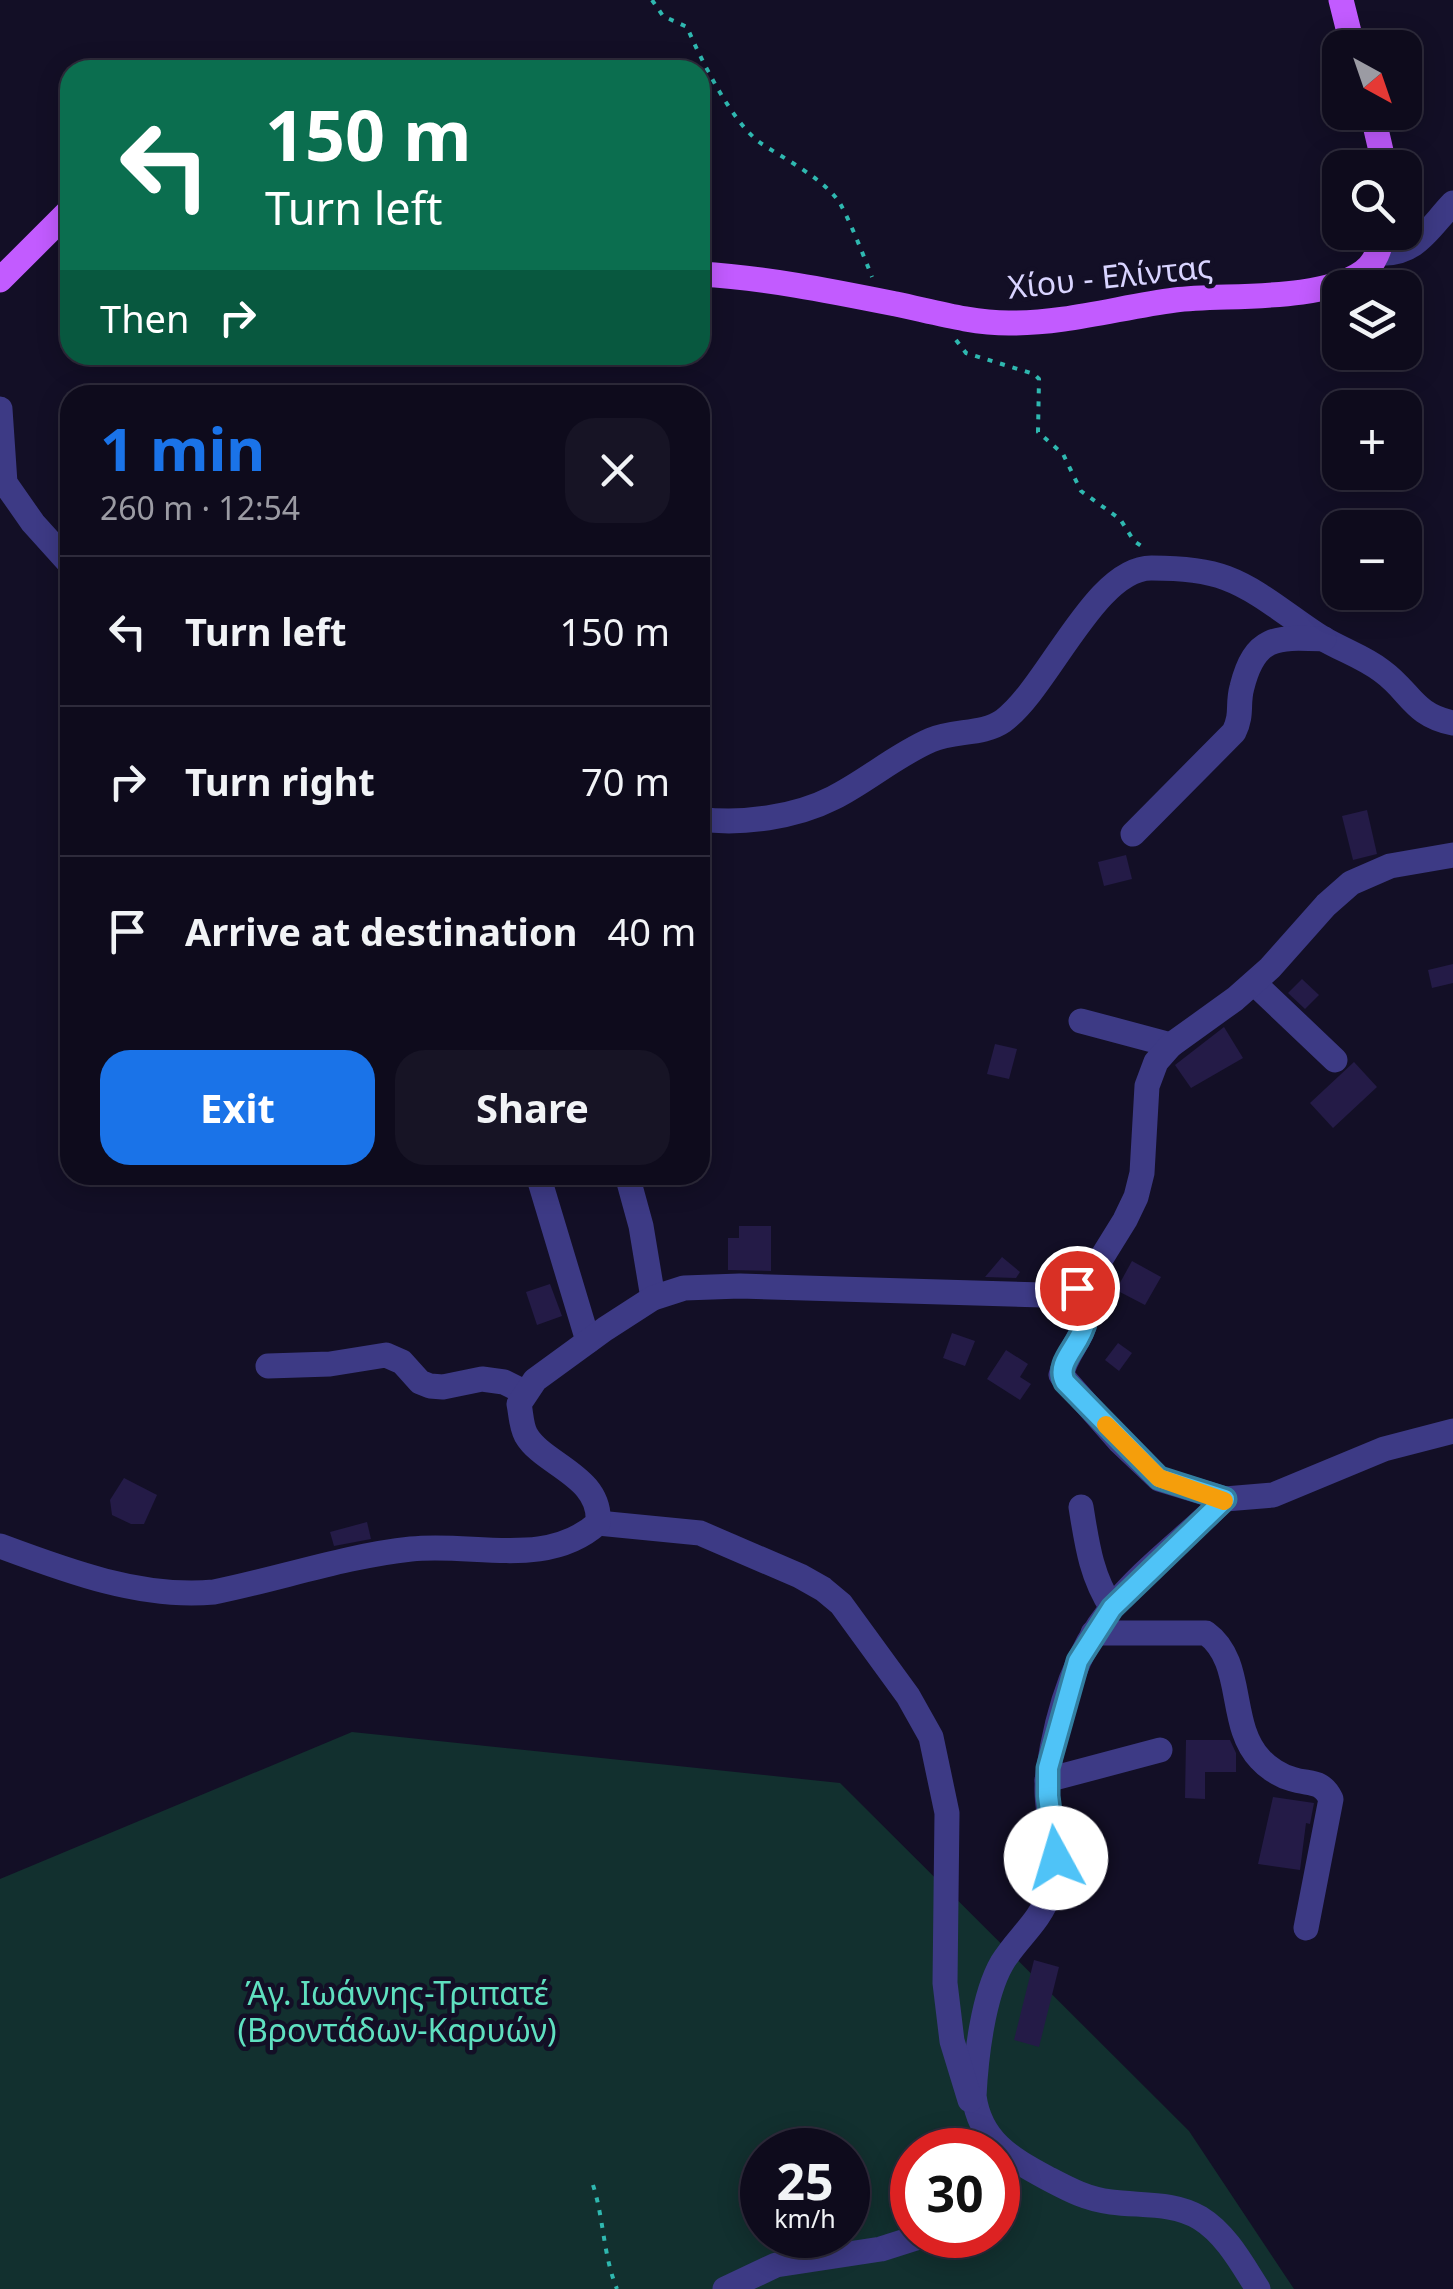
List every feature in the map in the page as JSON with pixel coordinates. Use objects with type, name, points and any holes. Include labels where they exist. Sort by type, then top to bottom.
[{"type":"main road","points":[[1341,0],[1348,30]]},
{"type":"main road","points":[[0,280],[60,220]]},
{"type":"main road","name":"Χίου - Ελίντας","points":[[710,275],[799,284],[956,318],[1008,323],[1176,300],[1289,294],[1364,272],[1377,250]]},
{"type":"street","points":[[1422,238],[1453,204]]},
{"type":"street","points":[[0,410],[5,483],[32,523],[60,553]]},
{"type":"street","points":[[710,819],[742,820],[814,807],[929,740],[997,725],[1036,688],[1111,585],[1131,572],[1149,567],[1224,577],[1247,588],[1324,639],[1377,667],[1428,716],[1453,723]]},
{"type":"street","points":[[1133,834],[1234,732],[1242,715],[1240,691],[1250,663],[1262,645],[1275,638],[1324,639]]},
{"type":"street","points":[[598,1523],[598,1506],[584,1486],[526,1436],[519,1404],[535,1380],[654,1298],[684,1288],[1043,1295],[1077,1288],[1112,1242],[1136,1196],[1142,1173],[1147,1086],[1156,1062],[1172,1045],[1254,982],[1326,904],[1351,883],[1390,866],[1453,855]]},
{"type":"street","points":[[1254,982],[1335,1060]]},
{"type":"street","points":[[1081,1021],[1172,1045]]},
{"type":"street","points":[[541,1185],[588,1341]]},
{"type":"street","points":[[630,1185],[654,1298]]},
{"type":"street","points":[[1077,1288],[1086,1301],[1088,1314],[1062,1369],[1065,1382],[1159,1478],[1225,1499],[1273,1494],[1384,1449],[1453,1431]]},
{"type":"street","points":[[268,1366],[330,1364],[386,1354],[430,1386],[482,1379],[504,1382],[524,1392]]},
{"type":"street","points":[[976,2110],[975,2083],[992,1982],[1014,1944],[1042,1912],[1053,1874],[1056,1844],[1047,1780],[1078,1661],[1112,1608],[1225,1499]]},
{"type":"street","points":[[1082,1507],[1090,1562],[1098,1587],[1112,1608]]},
{"type":"street","points":[[0,1546],[140,1588],[186,1595],[242,1587],[412,1549],[545,1548],[568,1543],[598,1523],[700,1533],[823,1588],[859,1626],[908,1696],[931,1737],[947,1813],[945,1982],[959,2069],[985,2128]]},
{"type":"street","points":[[1093,1633],[1206,1633],[1224,1652],[1243,1730],[1257,1756],[1282,1774],[1294,1780],[1316,1782],[1327,1792],[1330,1798],[1306,1928]]},
{"type":"street","points":[[1047,1780],[1160,1750]]},
{"type":"street","points":[[1020,2165],[1086,2198],[1171,2206],[1204,2220],[1234,2251],[1258,2289]]},
{"type":"street","points":[[725,2289],[776,2265],[890,2246]]},
{"type":"path","points":[[652,0],[663,16],[687,26],[701,60]]},
{"type":"path","points":[[710,80],[762,144],[787,156],[835,196],[880,301]]},
{"type":"path","points":[[936,312],[966,353],[1034,374],[1039,379],[1038,432],[1063,454],[1081,491],[1120,519],[1134,541],[1147,550]]},
{"type":"path","points":[[594,2185],[609,2269],[617,2289]]},
{"type":"green space","name":"Άγ. Ιωάννης-Τριπατέ (Βροντάδων-Καρυών)","points":[[352,1732],[840,1783],[1189,2131],[1294,2289],[0,2289],[0,1879]]},
{"type":"building","points":[[1367,810],[1377,854],[1353,860],[1342,816]]},
{"type":"building","points":[[1126,855],[1132,879],[1104,886],[1098,862]]},
{"type":"building","points":[[1453,964],[1453,983],[1432,988],[1428,970]]},
{"type":"building","points":[[1302,979],[1319,995],[1305,1009],[1288,993]]},
{"type":"building","points":[[1224,1027],[1243,1058],[1191,1088],[1175,1065]]},
{"type":"building","points":[[995,1044],[1017,1049],[1009,1079],[987,1074]]},
{"type":"building","points":[[1354,1062],[1377,1087],[1333,1128],[1310,1103]]},
{"type":"building","points":[[739,1226],[771,1226],[771,1271],[728,1270],[728,1238],[739,1238]]},
{"type":"building","points":[[1002,1257],[1020,1272],[1016,1278],[985,1277]]},
{"type":"building","points":[[1132,1261],[1161,1277],[1145,1305],[1116,1290]]},
{"type":"building","points":[[550,1284],[562,1316],[537,1325],[526,1292]]},
{"type":"building","points":[[952,1333],[975,1341],[965,1366],[943,1358]]},
{"type":"building","points":[[1118,1343],[1132,1353],[1119,1371],[1105,1360]]},
{"type":"building","points":[[1006,1350],[1028,1364],[1020,1377],[1031,1384],[1020,1400],[987,1379]]},
{"type":"building","points":[[124,1478],[157,1495],[144,1524],[131,1524],[112,1515],[110,1500]]},
{"type":"building","points":[[367,1522],[371,1539],[334,1546],[330,1532]]},
{"type":"building","points":[[1186,1740],[1230,1740],[1236,1753],[1236,1772],[1205,1772],[1205,1799],[1185,1798]]},
{"type":"building","points":[[1273,1797],[1314,1803],[1310,1824],[1306,1823],[1300,1870],[1258,1864]]},
{"type":"building","points":[[1034,1960],[1059,1967],[1039,2047],[1014,2040]]},
{"type":"slow traffic","points":[[1106,1425],[1159,1478],[1224,1501]]},
{"type":"route","points":[[1056,1858],[1048,1768],[1078,1661],[1112,1608],[1225,1499],[1159,1478],[1065,1382],[1062,1369],[1088,1314],[1086,1301],[1077,1288]]}]
